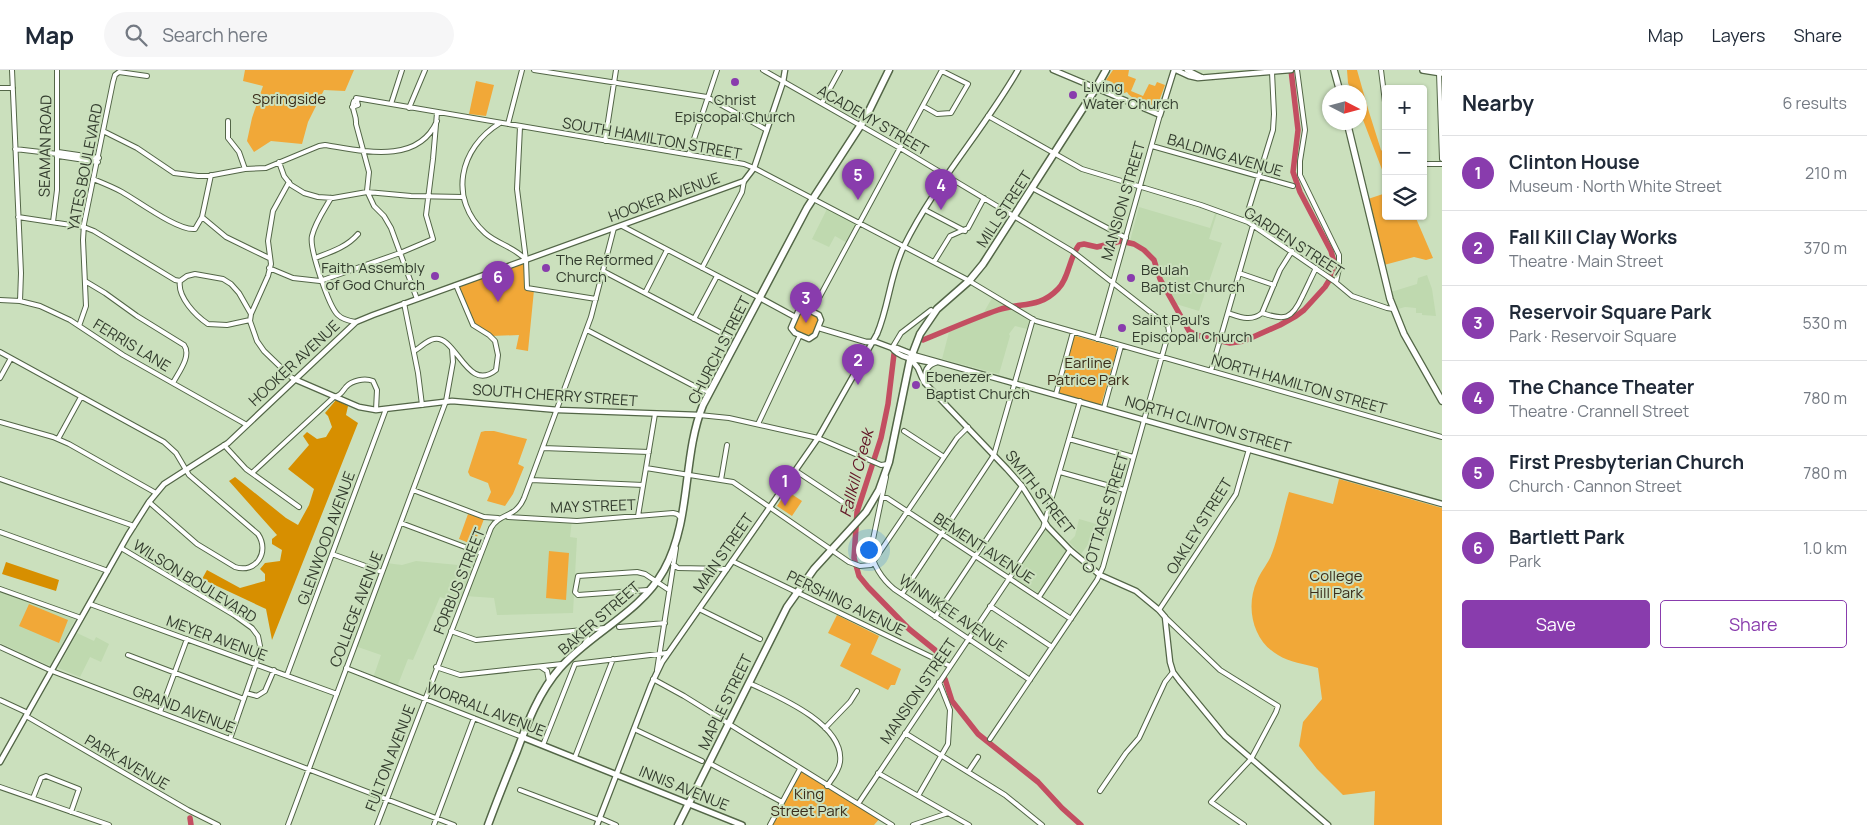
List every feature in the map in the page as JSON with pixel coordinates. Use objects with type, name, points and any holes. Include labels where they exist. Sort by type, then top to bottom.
[{"type":"highway","name":"CHURCH STREET","points":[[677,538],[699,415],[710,390],[813,198],[861,126],[890,70]]},
{"type":"highway","points":[[1098,85],[1106,70]]},
{"type":"highway","name":"MILL STREET","points":[[911,356],[920,334],[930,318],[942,304],[969,281],[983,264],[1098,85]]},
{"type":"highway","name":"WINNIKEE AVENUE","points":[[853,527],[871,504],[888,467],[911,356]]},
{"type":"highway","name":"MAPLE STREET","points":[[678,825],[705,762],[728,724],[778,622],[797,592],[831,550],[853,527]]},
{"type":"highway","name":"BAKER STREET","points":[[488,825],[522,736],[534,708],[547,685],[564,664],[635,606],[651,589],[670,558],[677,538]]},
{"type":"main road","points":[[1334,70],[1338,85]]},
{"type":"main road","points":[[1423,70],[1440,73]]},
{"type":"main road","points":[[1348,130],[1393,309],[1406,339],[1442,401]]},
{"type":"main road","name":"WORRALL AVENUE","points":[[522,736],[617,774]]},
{"type":"main road","name":"INNIS AVENUE","points":[[617,774],[742,825]]},
{"type":"street","points":[[12,70],[21,273],[20,301]]},
{"type":"street","name":"SEAMAN ROAD","points":[[53,222],[57,190],[58,154],[57,70]]},
{"type":"street","points":[[391,104],[402,70]]},
{"type":"street","points":[[409,108],[424,71],[418,70]]},
{"type":"street","points":[[508,124],[522,70]]},
{"type":"street","points":[[534,70],[707,97],[767,130]]},
{"type":"street","points":[[605,141],[616,70]]},
{"type":"street","points":[[689,154],[717,70]]},
{"type":"street","name":"ACADEMY STREET","points":[[763,70],[900,148],[1074,252],[1167,326]]},
{"type":"street","name":"HOOKER AVENUE","points":[[1,758],[134,526],[149,502],[164,484],[224,446],[356,322],[744,181],[754,168],[783,82],[785,70]]},
{"type":"street","points":[[822,103],[840,70]]},
{"type":"street","points":[[812,311],[942,70],[968,84],[951,114],[937,114],[923,106]]},
{"type":"street","name":"MAIN STREET","points":[[598,821],[656,672],[667,653],[818,438],[881,325],[904,246],[946,175],[1018,70]]},
{"type":"street","points":[[1053,70],[1098,85],[1160,115]]},
{"type":"street","name":"MILL STREET","points":[[1098,85],[1109,70]]},
{"type":"street","points":[[1175,70],[1191,77]]},
{"type":"street","name":"MANSION STREET","points":[[1097,340],[1160,115],[1175,70]]},
{"type":"street","points":[[1187,70],[1202,77]]},
{"type":"street","points":[[1170,81],[1179,76],[1202,77],[1290,70]]},
{"type":"street","points":[[1297,70],[1305,130],[1299,166],[1300,175],[1339,255],[1339,268],[1332,279]]},
{"type":"street","points":[[1381,70],[1383,85]]},
{"type":"street","name":"YATES BOULEVARD","points":[[79,326],[86,306],[84,228],[113,82],[116,73],[128,72],[148,76]]},
{"type":"street","points":[[1245,221],[1272,130],[1274,96],[1272,72]]},
{"type":"street","points":[[1440,73],[1442,159]]},
{"type":"street","points":[[0,88],[13,88]]},
{"type":"street","name":"SOUTH HAMILTON STREET","points":[[356,98],[734,162],[754,168],[904,246]]},
{"type":"street","points":[[352,107],[357,116],[356,124],[369,172],[367,192],[374,206],[384,216],[391,228],[417,299]]},
{"type":"street","points":[[269,268],[293,278],[315,282],[322,281],[433,240],[426,218],[437,113]]},
{"type":"street","name":"GARDEN STREET","points":[[988,116],[1089,172],[1245,221],[1292,251],[1354,297],[1393,309]]},
{"type":"street","points":[[228,121],[228,138],[237,148],[243,161],[244,169]]},
{"type":"street","points":[[103,131],[137,148],[174,173],[211,176],[244,169],[264,169],[319,146],[386,152],[416,145],[427,137],[437,121]]},
{"type":"street","points":[[501,123],[487,132],[472,149],[464,171],[463,197],[473,219],[481,229],[521,254],[526,260]]},
{"type":"street","points":[[520,127],[517,189],[526,260],[527,288],[596,299]]},
{"type":"street","name":"BALDING AVENUE","points":[[1152,146],[1293,186]]},
{"type":"street","points":[[15,149],[98,160]]},
{"type":"street","points":[[280,162],[288,182],[304,193],[331,198],[367,192],[411,196],[463,197]]},
{"type":"street","points":[[1427,164],[1442,164]]},
{"type":"street","points":[[93,179],[117,189],[166,219],[187,229],[195,229],[202,218],[211,176]]},
{"type":"street","points":[[702,268],[742,192],[744,181]]},
{"type":"street","points":[[288,182],[273,211],[268,242],[271,264],[250,320],[260,346],[294,379]]},
{"type":"street","points":[[1032,188],[1125,240]]},
{"type":"street","points":[[331,198],[311,241],[322,281],[336,313],[343,319],[356,322]]},
{"type":"street","points":[[934,262],[950,236],[968,228],[984,198]]},
{"type":"street","points":[[925,210],[965,230]]},
{"type":"street","points":[[18,217],[84,228],[102,236],[175,280],[180,281],[190,274],[223,279],[236,288],[251,314]]},
{"type":"street","points":[[202,218],[226,237],[269,258]]},
{"type":"street","points":[[1211,371],[1253,225]]},
{"type":"street","points":[[622,226],[795,317]]},
{"type":"street","name":"FORBUS STREET","points":[[424,698],[491,528],[497,520],[511,514],[520,507],[531,480],[587,330],[614,228]]},
{"type":"street","points":[[315,258],[340,248],[353,240],[358,234]]},
{"type":"street","name":"NORTH HAMILTON STREET","points":[[904,246],[969,281],[1033,319],[1097,340],[1442,437]]},
{"type":"street","points":[[645,293],[667,250]]},
{"type":"street","points":[[1262,313],[1280,270],[1292,251]]},
{"type":"street","points":[[1228,313],[1244,318],[1251,318],[1262,313],[1279,318],[1291,315],[1297,308],[1316,268]]},
{"type":"street","points":[[603,271],[729,337]]},
{"type":"street","points":[[1239,273],[1274,285]]},
{"type":"street","points":[[694,318],[717,276]]},
{"type":"street","points":[[85,281],[136,316],[184,345],[187,352],[172,383]]},
{"type":"street","points":[[180,281],[180,291],[183,296],[189,305],[208,324],[227,325],[250,320]]},
{"type":"street","points":[[414,352],[432,339],[436,339],[445,341],[470,370],[475,373],[480,375],[490,374],[496,370],[498,355],[495,341],[473,325],[456,285]]},
{"type":"street","name":"FERRIS LANE","points":[[0,300],[20,301],[50,310],[79,326],[122,355],[247,425]]},
{"type":"street","points":[[404,303],[418,373],[422,405]]},
{"type":"street","points":[[805,308],[812,311],[821,318],[819,328],[814,336],[811,338],[793,331],[791,328],[795,317],[802,309],[805,308]]},
{"type":"street","points":[[892,348],[899,334],[930,310]]},
{"type":"street","points":[[916,321],[930,318]]},
{"type":"street","points":[[902,594],[994,455],[1033,319]]},
{"type":"street","name":"COTTAGE STREET","points":[[990,739],[1100,575],[1169,331],[1167,326]]},
{"type":"street","name":"NORTH CLINTON STREET","points":[[819,328],[897,348],[911,356],[938,362]]},
{"type":"street","points":[[587,330],[696,387],[706,391],[710,390]]},
{"type":"street","points":[[1056,394],[1073,332]]},
{"type":"street","points":[[920,334],[918,352],[925,358]]},
{"type":"street","points":[[758,424],[800,335]]},
{"type":"street","points":[[1104,408],[1121,346]]},
{"type":"street","name":"COLLEGE AVENUE","points":[[288,825],[446,402],[453,362],[452,349]]},
{"type":"street","points":[[0,352],[164,442],[176,453],[194,480],[258,534],[261,539],[263,552],[261,558],[253,566],[240,569],[235,567],[205,549],[149,502]]},
{"type":"street","name":"NORTH CLINTON STREET","points":[[911,356],[925,358],[1056,394],[1442,504]]},
{"type":"street","name":"SMITH STREET","points":[[911,356],[923,380],[1022,486],[1045,522],[1070,550],[1100,575],[1136,591],[1165,617]]},
{"type":"street","points":[[0,378],[11,358]]},
{"type":"street","points":[[929,385],[925,378],[925,372],[930,365],[938,362]]},
{"type":"street","points":[[907,373],[914,368],[920,373]]},
{"type":"street","name":"SOUTH CHERRY STREET","points":[[294,379],[359,408],[376,410],[446,402],[558,410],[722,416],[818,438],[872,462],[888,467]]},
{"type":"street","points":[[252,473],[351,383],[368,379],[373,381],[377,390],[376,410]]},
{"type":"street","points":[[58,439],[81,397]]},
{"type":"street","name":"MANSION STREET","points":[[858,804],[968,638],[1044,528],[1080,401]]},
{"type":"street","name":"GLENWOOD AVENUE","points":[[287,675],[386,409]]},
{"type":"street","points":[[638,516],[655,414]]},
{"type":"street","points":[[0,422],[58,439],[156,493]]},
{"type":"street","points":[[646,468],[734,482],[853,564],[859,566],[871,565],[958,437],[968,427]]},
{"type":"street","points":[[904,431],[944,457]]},
{"type":"street","points":[[1069,439],[1133,457]]},
{"type":"street","points":[[721,480],[727,445]]},
{"type":"street","points":[[224,446],[252,473],[299,507]]},
{"type":"street","points":[[543,448],[649,452]]},
{"type":"street","name":"OAKLEY STREET","points":[[1159,610],[1236,494],[1249,449]]},
{"type":"street","name":"WINNIKEE AVENUE","points":[[888,467],[883,498],[880,501],[871,546],[874,562],[887,583],[1030,680]]},
{"type":"street","points":[[796,470],[852,508]]},
{"type":"street","points":[[1060,472],[1124,490]]},
{"type":"street","points":[[0,479],[134,526]]},
{"type":"street","points":[[531,480],[643,485]]},
{"type":"street","points":[[935,617],[1022,486]]},
{"type":"street","name":"MAY STREET","points":[[413,490],[484,517],[492,518],[576,521],[673,513],[678,514],[681,520]]},
{"type":"street","name":"BEMENT AVENUE","points":[[883,498],[887,498],[1071,619]]},
{"type":"street","points":[[401,523],[481,553]]},
{"type":"street","points":[[0,532],[108,571]]},
{"type":"street","name":"CHURCH STREET","points":[[656,672],[677,538]]},
{"type":"street","name":"WILSON BOULEVARD","points":[[121,548],[252,628],[259,641],[256,664],[230,739]]},
{"type":"street","points":[[1039,598],[1070,550]]},
{"type":"street","points":[[332,554],[382,572]]},
{"type":"street","name":"PERSHING AVENUE","points":[[732,561],[950,666]]},
{"type":"street","points":[[673,564],[678,568],[727,569]]},
{"type":"street","points":[[672,575],[678,568]]},
{"type":"street","points":[[651,589],[576,595],[575,592],[576,578],[580,575],[637,572],[645,574],[669,590]]},
{"type":"street","points":[[0,589],[82,618]]},
{"type":"street","points":[[626,592],[635,595],[635,606]]},
{"type":"street","name":"MEYER AVENUE","points":[[90,604],[337,694]]},
{"type":"street","points":[[990,606],[1052,647]]},
{"type":"street","points":[[699,609],[760,638]]},
{"type":"street","points":[[1165,617],[1170,662],[1174,672],[1219,729],[1328,825]]},
{"type":"street","points":[[1165,617],[1220,670],[1278,706],[1251,759],[1211,802],[1244,825]]},
{"type":"street","points":[[619,627],[665,623]]},
{"type":"street","points":[[451,631],[476,640],[608,627]]},
{"type":"street","points":[[579,630],[586,635],[584,646]]},
{"type":"street","points":[[160,712],[187,638]]},
{"type":"street","name":"GRAND AVENUE","points":[[0,647],[52,670],[454,825]]},
{"type":"street","points":[[543,745],[575,664],[667,653]]},
{"type":"street","points":[[128,655],[244,699]]},
{"type":"street","points":[[574,757],[613,660]]},
{"type":"street","points":[[436,668],[460,675],[564,664]]},
{"type":"street","points":[[541,667],[549,675],[547,685]]},
{"type":"street","name":"WORRALL AVENUE","points":[[346,668],[522,736]]},
{"type":"street","points":[[246,694],[257,696],[265,691],[274,670]]},
{"type":"street","points":[[1100,791],[1126,753],[1139,738],[1165,682],[1174,672]]},
{"type":"street","points":[[653,679],[892,825]]},
{"type":"street","points":[[749,682],[811,716],[825,728],[838,745],[840,756],[837,771],[827,786]]},
{"type":"street","points":[[918,796],[948,744],[950,713],[939,682]]},
{"type":"street","points":[[825,728],[850,702],[858,690]]},
{"type":"street","name":"FULTON AVENUE","points":[[377,825],[424,698]]},
{"type":"street","name":"PARK AVENUE","points":[[0,700],[188,810],[218,825]]},
{"type":"street","points":[[434,825],[474,718]]},
{"type":"street","points":[[634,729],[705,762],[782,802]]},
{"type":"street","points":[[905,734],[1009,798],[1042,825]]},
{"type":"street","points":[[968,772],[978,757]]},
{"type":"street","points":[[770,825],[800,769]]},
{"type":"street","points":[[878,773],[969,825]]},
{"type":"street","points":[[33,798],[40,778],[46,776],[79,789],[71,812]]},
{"type":"street","points":[[0,786],[109,825]]},
{"type":"street","points":[[520,790],[598,821],[616,825]]},
{"type":"street","points":[[913,825],[948,813]]},
{"type":"shaded area","points":[[828,207],[860,223],[849,244],[835,236],[829,247],[812,239]]},
{"type":"shaded area","points":[[1139,207],[1210,228],[1215,213],[1217,213],[1209,239],[1222,243],[1199,311],[1176,304],[1161,278],[1153,255],[1130,241]]},
{"type":"shaded area","points":[[1427,275],[1432,289],[1436,316],[1416,313],[1416,308],[1405,307],[1398,309],[1391,292],[1417,284],[1418,278]]},
{"type":"shaded area","points":[[992,298],[1029,321],[1027,329],[1015,326],[1009,334],[999,374],[942,359],[949,332],[980,319]]},
{"type":"shaded area","points":[[336,400],[348,406],[346,415],[358,423],[272,640],[266,609],[202,579],[207,570],[240,588],[265,581],[265,574],[260,569],[265,563],[280,561],[282,550],[272,544],[272,539],[277,535],[229,481],[235,477],[286,518],[298,525],[309,505],[314,489],[288,469],[309,445],[303,436],[307,432],[317,439],[326,437],[332,427],[325,413]]},
{"type":"shaded area","points":[[502,517],[572,520],[570,537],[577,538],[573,613],[497,615],[494,598],[465,596],[462,604],[440,597],[413,660],[408,659],[397,687],[373,678],[381,655],[355,646],[386,563],[402,565],[416,561],[458,565],[465,547],[481,553],[491,528]]},
{"type":"shaded area","points":[[1079,519],[1110,528],[1106,542],[1091,537],[1090,542],[1081,554],[1069,542],[1075,536]]},
{"type":"shaded area","points":[[1047,528],[1067,549],[1038,593],[1014,578]]},
{"type":"shaded area","points":[[6,562],[59,580],[56,591],[2,574]]},
{"type":"shaded area","points":[[0,592],[76,618],[50,666],[0,643]]},
{"type":"shaded area","points":[[77,633],[94,641],[96,637],[109,644],[101,662],[90,657],[80,677],[58,668]]},
{"type":"green space","name":"Springside","points":[[245,70],[354,70],[345,91],[324,90],[308,122],[302,144],[271,141],[254,152],[247,141],[252,118],[263,86],[243,81]]},
{"type":"green space","points":[[1113,70],[1129,70],[1128,76],[1136,79],[1131,91],[1143,96],[1149,84],[1155,86],[1157,82],[1165,85],[1158,104],[1151,105],[1147,101],[1133,98],[1127,92],[1122,94],[1109,88],[1112,82],[1106,80]]},
{"type":"green space","points":[[1347,70],[1357,70],[1361,85],[1349,85]]},
{"type":"green space","points":[[476,81],[494,85],[486,116],[469,114]]},
{"type":"green space","points":[[1367,105],[1382,151],[1382,170],[1367,130]]},
{"type":"green space","points":[[1382,194],[1382,220],[1417,220],[1433,258],[1426,260],[1414,257],[1384,265],[1368,199]]},
{"type":"green space","points":[[526,260],[527,286],[534,290],[528,351],[516,349],[519,335],[491,336],[475,326],[456,285]]},
{"type":"green space","points":[[806,311],[814,315],[818,323],[814,331],[806,335],[798,331],[794,323],[798,315]]},
{"type":"green space","name":"Earline Patrice Park","points":[[1074,337],[1115,347],[1117,350],[1101,405],[1060,394],[1059,390]]},
{"type":"green space","points":[[494,431],[527,439],[518,464],[524,467],[513,494],[505,506],[487,501],[491,492],[488,483],[470,476],[468,472],[481,432]]},
{"type":"green space","name":"College Hill Park","points":[[1339,479],[1442,508],[1442,825],[1374,825],[1375,791],[1343,795],[1317,769],[1299,746],[1303,722],[1322,699],[1318,668],[1292,661],[1269,649],[1262,641],[1254,623],[1252,612],[1253,591],[1273,551],[1289,492],[1333,504]]},
{"type":"green space","points":[[787,491],[802,501],[792,516],[777,506]]},
{"type":"green space","points":[[468,514],[484,519],[474,545],[459,539]]},
{"type":"green space","points":[[549,551],[569,553],[566,600],[546,598]]},
{"type":"green space","points":[[29,604],[68,620],[59,643],[19,626]]},
{"type":"green space","points":[[837,615],[879,636],[871,654],[901,669],[895,685],[891,685],[888,690],[840,666],[851,644],[828,633]]},
{"type":"green space","name":"King Street Park","points":[[800,769],[880,818],[874,825],[770,825]]},
{"type":"waterway","name":"Fallkill Creek","points":[[923,340],[998,310],[1044,300],[1062,284],[1079,245],[1084,244],[1097,247],[1121,241],[1134,244],[1144,250],[1154,260],[1160,279],[1189,331],[1196,335],[1230,343],[1244,341],[1296,316],[1325,287],[1330,279],[1334,262],[1331,251],[1300,192],[1293,172],[1298,130],[1291,70]]},
{"type":"waterway","name":"Fallkill Creek","points":[[894,354],[888,404],[881,438],[857,512],[854,558],[859,576],[868,587],[909,629],[940,656]]},
{"type":"waterway","name":"Fallkill Creek","points":[[945,679],[952,701],[978,734],[1038,782],[1081,825]]},
{"type":"waterway","points":[[190,818],[191,825]]},
{"type":"place","name":"Christ Episcopal Church","points":[[735,82]]},
{"type":"place","name":"Living Water Church","points":[[1073,95]]},
{"type":"place","name":"First Presbyterian Church","points":[[858,200]]},
{"type":"place","name":"The Chance Theater","points":[[941,210]]},
{"type":"place","name":"The Reformed Church","points":[[546,268]]},
{"type":"place","name":"Faith Assembly of God Church","points":[[435,276]]},
{"type":"place","name":"Beulah Baptist Church","points":[[1131,278]]},
{"type":"place","name":"Bartlett Park","points":[[498,302]]},
{"type":"place","name":"Reservoir Square Park","points":[[806,323]]},
{"type":"place","name":"Saint Paul's Episcopal Church","points":[[1122,328]]},
{"type":"place","name":"Fall Kill Clay Works","points":[[858,385]]},
{"type":"place","name":"Ebenezer Baptist Church","points":[[916,385]]},
{"type":"place","name":"Clinton House","points":[[785,506]]}]
